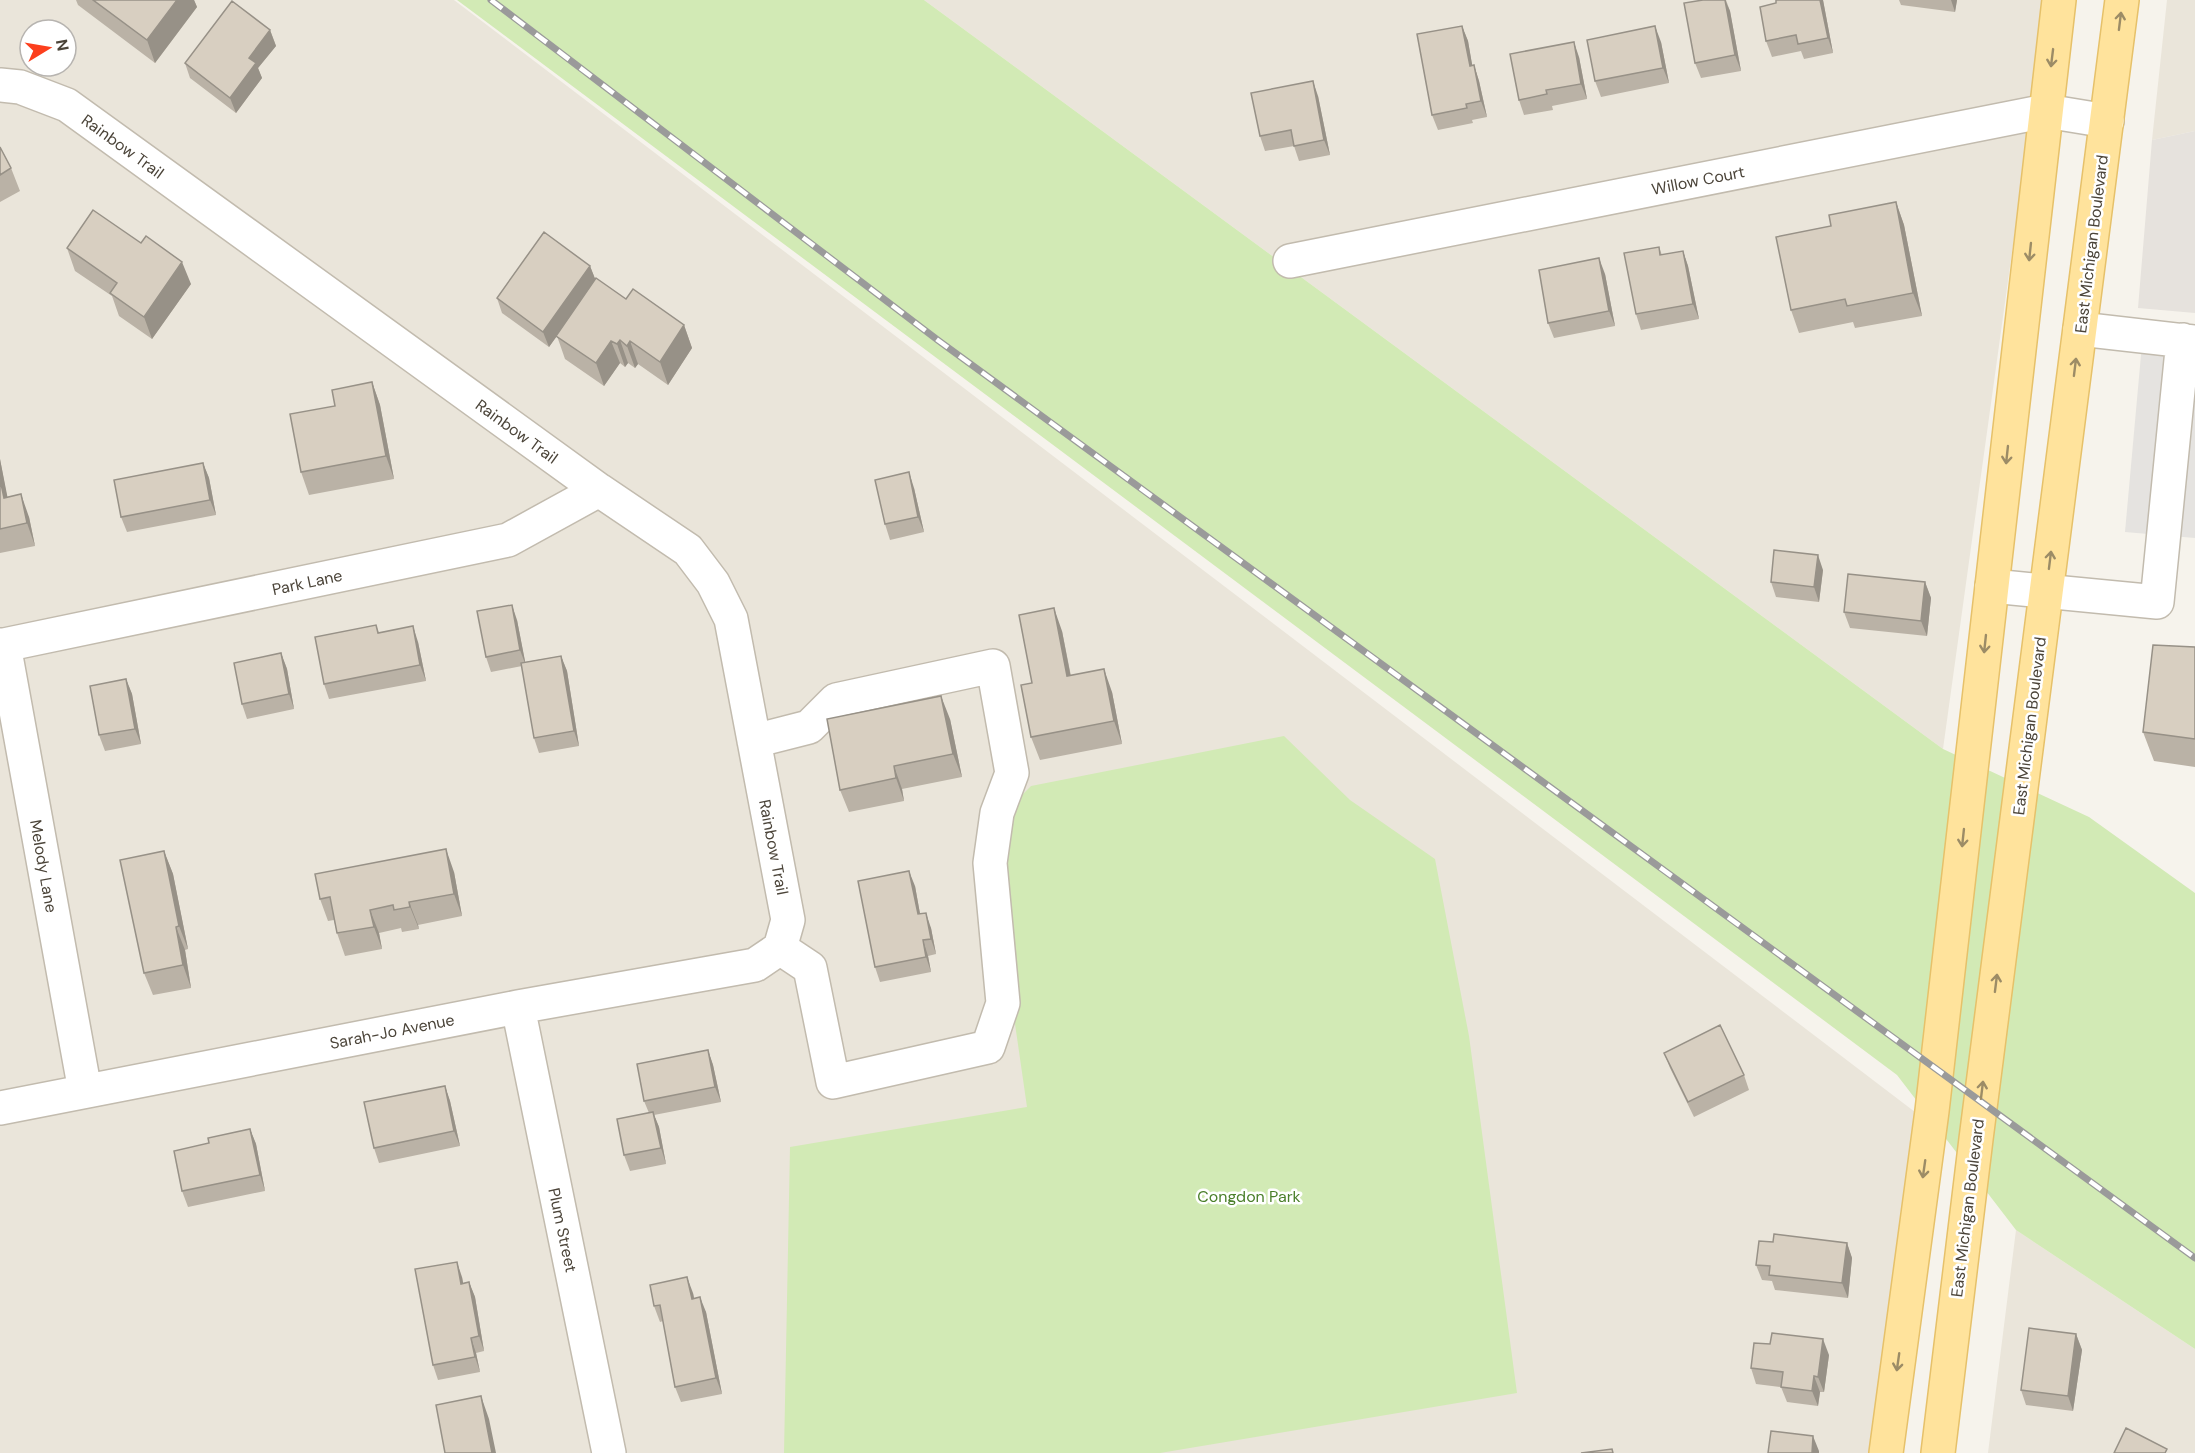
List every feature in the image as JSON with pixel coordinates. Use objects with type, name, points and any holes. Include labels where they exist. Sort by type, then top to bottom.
[{"type":"main road","points":[[1886,1453],[1932,1111],[2059,0]]},
{"type":"main road","name":"East Michigan Boulevard","points":[[1938,1453],[2122,0]]},
{"type":"street","name":"Rainbow Trail","points":[[0,85],[20,87],[67,105],[599,490],[688,550],[713,583],[731,619],[788,920],[780,948]]},
{"type":"street","name":"Willow Court","points":[[1290,261],[2046,111],[2107,121]]},
{"type":"street","points":[[1992,586],[2157,602],[2189,341],[2080,329]]},
{"type":"street","name":"Park Lane","points":[[2,645],[508,540],[599,490]]},
{"type":"street","name":"Melody Lane","points":[[2,645],[85,1091]]},
{"type":"street","points":[[754,741],[809,727],[836,700],[993,666],[1012,773],[998,813],[990,862],[1003,1003],[988,1047],[833,1082],[810,968],[780,948]]},
{"type":"street","name":"Sarah-Jo Avenue","points":[[0,1108],[518,1006],[755,965],[780,948]]},
{"type":"street","name":"Plum Street","points":[[518,1006],[609,1453]]},
{"type":"shaded area","points":[[0,0],[454,0],[1915,1112],[1869,1453],[0,1453]]},
{"type":"shaded area","points":[[924,0],[2047,0],[1943,749]]},
{"type":"shaded area","points":[[2167,0],[2195,0],[2195,131],[2152,140]]},
{"type":"shaded area","points":[[2195,131],[2195,313],[2138,308],[2152,140]]},
{"type":"shaded area","points":[[2143,333],[2195,338],[2195,538],[2125,532]]},
{"type":"shaded area","points":[[2016,1230],[2195,1349],[2195,1453],[1988,1453]]},
{"type":"green space","points":[[457,0],[924,0],[1943,749],[2089,817],[2195,893],[2195,1349],[2016,1230],[1897,1075]]},
{"type":"green space","name":"Congdon Park","points":[[1284,736],[1350,800],[1435,859],[1469,1036],[1517,1393],[1160,1453],[784,1453],[790,1147],[1027,1107],[987,830],[1031,786]]},
{"type":"building","points":[[93,0],[177,0],[147,40]]},
{"type":"building","points":[[1725,0],[1735,55],[1695,63],[1684,3]]},
{"type":"building","points":[[1776,0],[1820,0],[1828,38],[1798,44],[1796,35],[1766,41],[1760,7],[1776,3]]},
{"type":"building","points":[[232,1],[270,30],[249,58],[256,63],[230,98],[185,63]]},
{"type":"building","points":[[1462,26],[1470,66],[1474,65],[1481,101],[1466,104],[1467,108],[1432,115],[1417,34]]},
{"type":"building","points":[[1655,26],[1663,68],[1595,81],[1587,40]]},
{"type":"building","points":[[1574,42],[1581,84],[1546,90],[1547,94],[1519,100],[1510,54]]},
{"type":"building","points":[[1313,81],[1324,140],[1294,146],[1291,130],[1260,136],[1251,93]]},
{"type":"building","points":[[0,147],[11,168],[0,175]]},
{"type":"building","points":[[1896,202],[1913,293],[1847,306],[1845,299],[1791,310],[1776,237],[1831,226],[1829,215]]},
{"type":"building","points":[[93,210],[141,243],[146,236],[182,262],[144,317],[110,293],[117,283],[67,248]]},
{"type":"building","points":[[544,232],[590,266],[543,332],[497,298]]},
{"type":"building","points":[[1659,247],[1660,255],[1683,251],[1693,304],[1636,314],[1624,253]]},
{"type":"building","points":[[1599,258],[1609,311],[1548,323],[1539,270]]},
{"type":"building","points":[[596,278],[626,299],[633,289],[684,325],[660,362],[630,341],[627,346],[620,340],[617,344],[611,341],[596,363],[556,336]]},
{"type":"building","points":[[372,382],[386,456],[301,472],[290,414],[335,406],[332,390]]},
{"type":"building","points":[[203,463],[210,500],[121,517],[114,480]]},
{"type":"building","points":[[909,472],[918,517],[885,524],[875,480]]},
{"type":"building","points":[[0,479],[4,498],[21,494],[27,523],[0,529]]},
{"type":"building","points":[[1774,550],[1818,555],[1814,587],[1771,582]]},
{"type":"building","points":[[1848,574],[1925,582],[1921,621],[1844,612]]},
{"type":"building","points":[[512,605],[520,650],[486,657],[477,611]]},
{"type":"building","points":[[1054,608],[1067,676],[1104,669],[1114,721],[1031,737],[1021,685],[1032,683],[1019,615]]},
{"type":"building","points":[[376,625],[378,633],[413,626],[420,665],[324,684],[315,637]]},
{"type":"building","points":[[2153,645],[2195,647],[2195,739],[2143,732]]},
{"type":"building","points":[[281,653],[289,694],[242,704],[234,663]]},
{"type":"building","points":[[561,656],[574,731],[534,738],[521,663]]},
{"type":"building","points":[[126,679],[135,729],[99,735],[90,686]]},
{"type":"building","points":[[941,696],[953,754],[894,766],[896,778],[840,790],[827,719]]},
{"type":"building","points":[[446,849],[454,894],[409,902],[410,907],[394,910],[393,905],[370,910],[374,927],[337,933],[330,897],[320,899],[315,874]]},
{"type":"building","points":[[164,851],[179,926],[176,927],[183,965],[144,973],[120,860]]},
{"type":"building","points":[[909,871],[918,914],[926,913],[931,939],[923,940],[926,957],[875,967],[858,881]]},
{"type":"building","points":[[1720,1025],[1744,1075],[1688,1102],[1664,1053]]},
{"type":"building","points":[[708,1050],[715,1087],[644,1101],[637,1064]]},
{"type":"building","points":[[445,1086],[454,1131],[374,1148],[364,1102]]},
{"type":"building","points":[[653,1112],[661,1148],[624,1155],[617,1119]]},
{"type":"building","points":[[250,1129],[260,1175],[182,1191],[174,1151],[209,1143],[208,1138]]},
{"type":"building","points":[[1774,1234],[1847,1243],[1842,1283],[1769,1275],[1770,1266],[1756,1265],[1759,1241],[1773,1242]]},
{"type":"building","points":[[457,1262],[461,1284],[469,1282],[479,1336],[471,1338],[475,1357],[433,1365],[415,1269]]},
{"type":"building","points":[[687,1277],[692,1299],[700,1297],[716,1378],[675,1387],[660,1305],[654,1306],[650,1285]]},
{"type":"building","points":[[2029,1328],[2076,1334],[2068,1396],[2021,1390]]},
{"type":"building","points":[[1772,1333],[1823,1339],[1818,1377],[1814,1376],[1812,1391],[1781,1387],[1783,1372],[1751,1368],[1754,1343],[1770,1344]]},
{"type":"building","points":[[481,1396],[492,1453],[445,1453],[436,1405]]},
{"type":"building","points":[[2126,1428],[2167,1449],[2165,1453],[2114,1453]]},
{"type":"building","points":[[1771,1431],[1813,1436],[1812,1453],[1768,1453]]},
{"type":"building","points":[[1612,1449],[1613,1453],[1581,1453]]},
{"type":"railway","points":[[491,0],[939,341],[2195,1258]]}]
